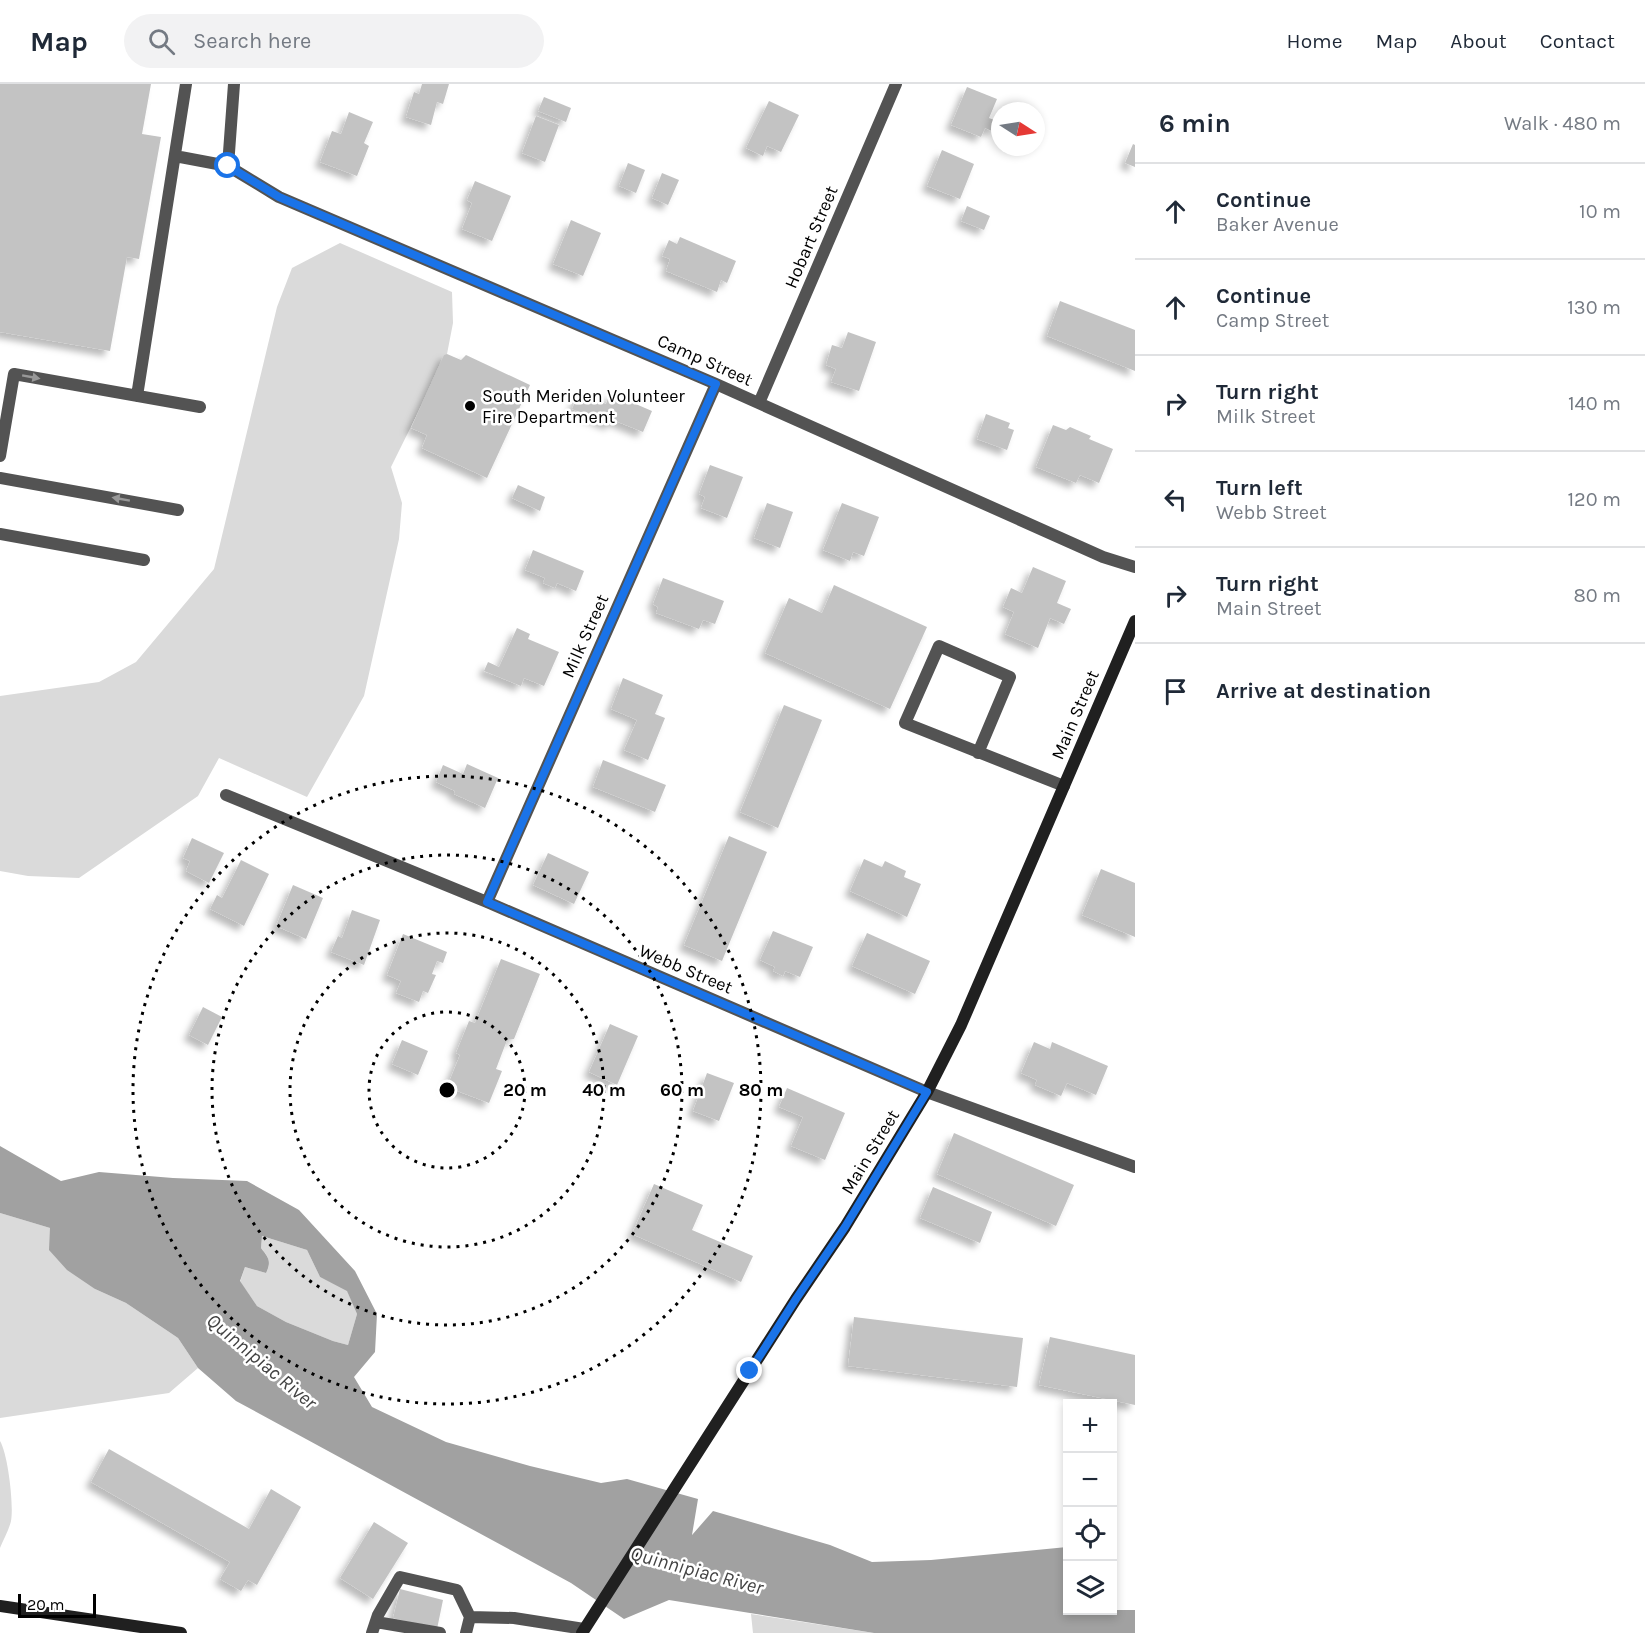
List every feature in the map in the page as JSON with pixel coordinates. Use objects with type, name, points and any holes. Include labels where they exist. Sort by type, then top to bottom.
[{"type":"main road","name":"Main Street","points":[[583,1631],[796,1299],[845,1227],[927,1092],[961,1025],[1135,621]]},
{"type":"main road","points":[[0,1605],[181,1633]]},
{"type":"street","points":[[137,396],[186,84]]},
{"type":"street","points":[[228,166],[234,84]]},
{"type":"street","name":"Hobart Street","points":[[759,403],[896,84]]},
{"type":"street","name":"Camp Street","points":[[175,156],[228,166],[290,202],[716,384],[1103,557],[1135,567]]},
{"type":"street","points":[[0,456],[14,374],[200,407]]},
{"type":"street","name":"Milk Street","points":[[487,902],[716,384]]},
{"type":"street","points":[[0,478],[178,510]]},
{"type":"street","points":[[0,534],[144,560]]},
{"type":"street","points":[[978,753],[1010,676],[939,646],[905,723],[978,753],[1064,786]]},
{"type":"street","name":"Webb Street","points":[[226,795],[487,902],[927,1092],[1135,1167]]},
{"type":"street","points":[[440,1633],[374,1627],[400,1576],[457,1590],[470,1617],[466,1633]]},
{"type":"street","points":[[470,1617],[514,1618],[583,1631]]},
{"type":"shaded area","points":[[340,243],[452,292],[453,323],[447,354],[391,467],[402,503],[399,539],[364,696],[307,797],[219,758],[198,796],[79,878],[28,876],[0,871],[0,696],[99,682],[136,662],[214,569],[277,307],[292,268]]},
{"type":"shaded area","points":[[0,1213],[50,1228],[95,1289],[126,1303],[178,1338],[198,1368],[169,1393],[0,1418]]},
{"type":"shaded area","points":[[262,1236],[307,1250],[320,1277],[347,1290],[357,1314],[348,1345],[286,1322],[257,1306],[240,1282],[245,1267],[266,1273],[268,1269],[269,1262],[261,1248]]},
{"type":"shaded area","points":[[0,1441],[8,1468],[12,1514],[0,1548]]},
{"type":"shaded area","points":[[751,1614],[874,1633],[753,1633]]},
{"type":"water","name":"Quinnipiac River","points":[[0,1146],[61,1181],[99,1172],[247,1181],[299,1210],[355,1271],[377,1314],[375,1352],[354,1377],[372,1407],[446,1442],[530,1466],[601,1483],[627,1479],[698,1499],[692,1535],[713,1511],[830,1545],[872,1562],[931,1560],[1063,1547],[1063,1615],[1117,1615],[1117,1610],[1135,1610],[1135,1633],[874,1633],[669,1600],[624,1619],[571,1583],[236,1401],[198,1368],[178,1338],[126,1303],[95,1289],[67,1270],[49,1250],[50,1228],[0,1213]],"holes":[[[262,1236],[307,1250],[320,1277],[347,1291],[357,1314],[348,1345],[286,1322],[257,1306],[240,1281],[245,1267],[266,1273],[268,1269],[269,1262],[261,1248]]]},
{"type":"building","points":[[0,84],[151,84],[142,134],[161,137],[139,259],[127,257],[110,351],[0,332]]},
{"type":"building","points":[[422,84],[449,84],[443,104],[437,102],[431,125],[406,117],[414,92],[419,94]]},
{"type":"building","points":[[967,87],[997,99],[996,102],[991,102],[989,118],[991,119],[991,131],[985,128],[981,137],[951,125]]},
{"type":"building","points":[[544,97],[571,108],[566,122],[538,111]]},
{"type":"building","points":[[769,101],[799,115],[781,152],[767,146],[763,156],[746,148]]},
{"type":"building","points":[[349,112],[373,122],[364,143],[369,146],[357,176],[320,162],[332,131],[341,134]]},
{"type":"building","points":[[536,116],[559,125],[545,162],[522,153]]},
{"type":"building","points":[[1133,144],[1135,145],[1135,167],[1125,163]]},
{"type":"building","points":[[942,150],[974,164],[960,199],[927,186]]},
{"type":"building","points":[[628,163],[645,170],[636,193],[619,186]]},
{"type":"building","points":[[662,173],[679,180],[668,205],[652,198]]},
{"type":"building","points":[[475,181],[511,196],[492,241],[462,229],[472,203],[467,200]]},
{"type":"building","points":[[967,206],[990,216],[984,230],[961,221]]},
{"type":"building","points":[[571,220],[601,233],[583,276],[553,264]]},
{"type":"building","points":[[680,237],[736,261],[727,283],[721,280],[717,292],[666,271],[670,259],[662,256],[669,240],[677,244]]},
{"type":"building","points":[[1060,301],[1135,330],[1135,371],[1047,336]]},
{"type":"building","points":[[848,332],[876,342],[859,391],[831,382],[836,369],[826,365],[832,345],[842,348]]},
{"type":"building","name":"South Meriden Volunteer Fire Department","points":[[447,354],[461,360],[466,355],[530,385],[487,478],[422,448],[427,435],[411,428],[444,355]]},
{"type":"building","points":[[579,393],[606,404],[610,393],[652,411],[643,432],[613,420],[610,425],[572,409]]},
{"type":"building","points":[[986,414],[1010,423],[1008,428],[1014,430],[1007,450],[977,439]]},
{"type":"building","points":[[1053,425],[1066,430],[1070,427],[1091,436],[1089,439],[1113,449],[1099,483],[1080,475],[1076,483],[1036,467]]},
{"type":"building","points":[[710,465],[743,477],[727,518],[701,508],[705,497],[699,494]]},
{"type":"building","points":[[518,485],[545,497],[540,511],[512,498]]},
{"type":"building","points":[[767,503],[793,512],[780,548],[754,538]]},
{"type":"building","points":[[842,503],[879,517],[864,556],[853,552],[850,561],[823,550]]},
{"type":"building","points":[[533,550],[584,571],[576,591],[557,583],[555,588],[543,583],[545,578],[525,570]]},
{"type":"building","points":[[1033,567],[1066,581],[1057,603],[1071,609],[1064,624],[1050,618],[1038,648],[1005,634],[1014,612],[1003,607],[1011,588],[1022,593]]},
{"type":"building","points":[[663,578],[724,601],[715,624],[703,620],[699,629],[656,613],[658,607],[653,604]]},
{"type":"building","points":[[834,585],[927,627],[890,709],[765,653],[789,598],[822,613]]},
{"type":"building","points":[[517,628],[530,634],[528,639],[559,652],[544,686],[524,678],[521,686],[484,671],[488,662],[499,667]]},
{"type":"building","points":[[623,678],[663,695],[655,714],[665,718],[648,760],[624,750],[637,720],[611,709]]},
{"type":"building","points":[[784,705],[822,720],[778,828],[740,812]]},
{"type":"building","points":[[603,760],[666,785],[655,812],[593,787]]},
{"type":"building","points":[[467,764],[498,778],[485,808],[454,794],[455,791],[436,782],[443,765],[463,774]]},
{"type":"building","points":[[729,836],[767,852],[722,961],[684,945]]},
{"type":"building","points":[[192,838],[224,853],[209,883],[186,871],[190,861],[183,858]]},
{"type":"building","points":[[548,853],[589,872],[574,904],[533,885]]},
{"type":"building","points":[[864,859],[882,867],[885,861],[906,871],[904,877],[921,884],[907,917],[850,891]]},
{"type":"building","points":[[241,860],[269,874],[244,926],[210,909],[217,895],[222,898]]},
{"type":"building","points":[[1101,869],[1135,883],[1135,937],[1082,915]]},
{"type":"building","points":[[293,885],[323,898],[306,939],[276,926]]},
{"type":"building","points":[[352,910],[380,920],[364,965],[331,952],[338,936],[342,938]]},
{"type":"building","points":[[773,931],[813,947],[800,977],[785,971],[783,976],[773,971],[775,967],[760,960]]},
{"type":"building","points":[[867,933],[930,961],[915,994],[852,966]]},
{"type":"building","points":[[403,934],[447,952],[443,963],[437,961],[432,974],[436,975],[428,993],[423,991],[419,1002],[396,993],[401,981],[387,975]]},
{"type":"building","points":[[501,959],[540,974],[514,1039],[507,1040],[496,1069],[502,1071],[489,1103],[447,1087],[460,1055],[456,1053],[469,1021],[475,1023]]},
{"type":"building","points":[[203,1007],[222,1017],[208,1045],[189,1035]]},
{"type":"building","points":[[610,1024],[638,1036],[617,1085],[589,1072]]},
{"type":"building","points":[[402,1040],[428,1051],[418,1075],[392,1064]]},
{"type":"building","points":[[1034,1042],[1050,1049],[1052,1042],[1108,1066],[1096,1095],[1067,1083],[1061,1096],[1035,1085],[1037,1080],[1021,1073]]},
{"type":"building","points":[[707,1073],[734,1083],[719,1121],[693,1111]]},
{"type":"building","points":[[787,1088],[845,1113],[825,1160],[791,1146],[803,1117],[779,1107]]},
{"type":"building","points":[[954,1133],[1074,1185],[1056,1226],[937,1174]]},
{"type":"building","points":[[654,1184],[703,1205],[692,1230],[753,1256],[741,1282],[632,1234]]},
{"type":"building","points":[[933,1187],[992,1212],[980,1243],[920,1218]]},
{"type":"building","points":[[854,1317],[1023,1338],[1017,1387],[848,1366]]},
{"type":"building","points":[[1050,1337],[1135,1355],[1135,1405],[1117,1401],[1117,1399],[1106,1399],[1039,1385]]},
{"type":"building","points":[[109,1449],[249,1529],[271,1489],[301,1507],[257,1585],[248,1580],[241,1591],[220,1579],[230,1562],[91,1482]]},
{"type":"building","points":[[374,1522],[408,1543],[373,1599],[340,1578]]},
{"type":"building","points":[[400,1589],[443,1600],[437,1629],[393,1618]]},
{"type":"place","name":"South Meriden Volunteer Fire Department","points":[[470,406]]},
{"type":"route","points":[[228,166],[279,197],[716,384],[487,902],[927,1092],[845,1227],[750,1371]]}]
